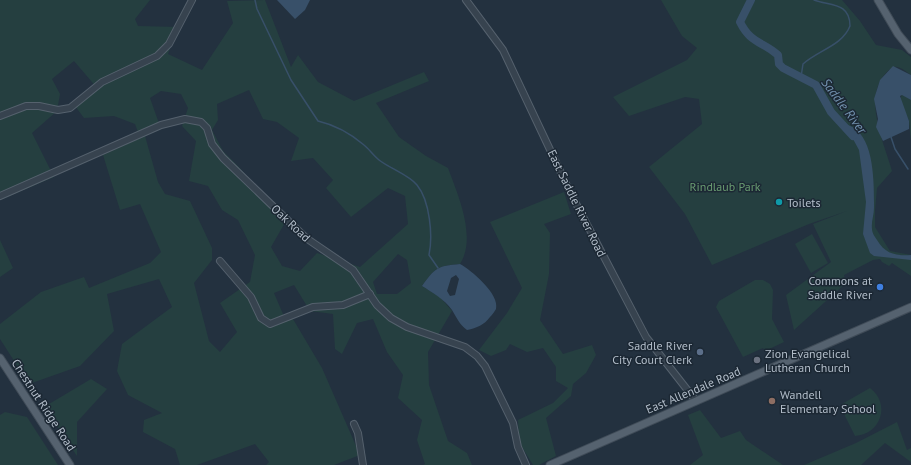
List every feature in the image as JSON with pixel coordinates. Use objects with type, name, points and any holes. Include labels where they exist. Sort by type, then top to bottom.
[{"type":"main road","points":[[878,0],[898,34],[911,50]]},
{"type":"main road","name":"East Allendale Road","points":[[550,465],[911,307]]},
{"type":"main road","name":"Chestnut Ridge Road","points":[[0,358],[70,465]]},
{"type":"street","points":[[0,116],[26,106],[39,106],[58,110],[70,108],[102,82],[155,58],[169,44],[192,0]]},
{"type":"street","name":"East Saddle River Road","points":[[466,0],[503,50],[570,192],[646,337],[696,401]]},
{"type":"street","name":"Oak Road","points":[[0,196],[161,125],[180,120],[197,120],[207,128],[212,144],[223,158],[306,238],[353,270],[384,312],[398,323],[465,347],[477,356],[485,366],[513,423],[518,447],[526,465]]},
{"type":"street","points":[[220,261],[248,292],[264,321],[270,324],[313,307],[343,305],[370,294]]},
{"type":"street","points":[[354,424],[358,433],[363,465]]},
{"type":"green space","points":[[0,0],[150,0],[135,19],[138,26],[178,27],[168,54],[202,70],[233,23],[227,1],[265,0],[291,67],[298,55],[318,82],[354,101],[424,72],[429,81],[376,103],[399,137],[426,156],[448,168],[461,203],[467,241],[465,253],[460,264],[437,269],[430,275],[422,286],[440,297],[452,311],[428,352],[429,385],[448,441],[467,453],[472,465],[423,465],[425,464],[417,440],[422,420],[398,398],[403,375],[387,352],[373,319],[357,323],[342,354],[335,349],[333,314],[310,311],[294,285],[274,293],[286,321],[293,319],[322,368],[360,455],[334,465],[266,465],[269,462],[255,444],[197,465],[180,465],[175,449],[143,432],[144,420],[162,413],[128,395],[117,371],[122,344],[172,307],[159,279],[107,294],[114,331],[80,366],[29,384],[0,339],[0,324],[41,292],[84,277],[89,288],[150,263],[161,252],[140,204],[120,210],[103,155],[140,138],[135,124],[114,116],[84,118],[75,106],[98,89],[74,61],[52,79],[60,94],[57,111],[32,133],[54,177],[0,200]],"holes":[[[249,90],[263,119],[277,122],[299,138],[291,161],[313,158],[333,180],[326,188],[351,217],[388,188],[405,196],[408,224],[360,267],[317,253],[300,271],[282,266],[271,247],[286,221],[223,151],[212,130],[218,120],[217,104]],[[161,91],[181,94],[188,108],[182,126],[196,141],[189,181],[208,186],[222,210],[238,220],[255,255],[250,282],[220,303],[237,332],[220,352],[209,341],[194,283],[212,260],[212,248],[190,201],[165,194],[158,182],[145,136],[161,129],[150,98]],[[398,254],[407,260],[411,283],[397,294],[377,294],[373,282]]]},
{"type":"green space","name":"Rindlaub Park","points":[[661,0],[842,0],[860,21],[876,45],[902,50],[911,57],[911,75],[898,67],[892,68],[885,74],[879,84],[876,96],[875,108],[877,121],[892,171],[877,188],[875,227],[890,251],[911,255],[911,276],[892,263],[889,266],[880,259],[873,260],[844,275],[846,283],[794,330],[786,295],[831,262],[813,224],[847,211],[809,224],[712,265],[685,214],[649,167],[702,124],[699,99],[685,97],[629,116],[613,97],[687,60],[697,48],[682,36]]},
{"type":"green space","points":[[902,94],[911,100],[911,141],[909,121],[900,100]]},
{"type":"green space","points":[[564,192],[571,214],[544,224],[550,233],[549,274],[540,320],[563,354],[592,345],[596,355],[586,373],[573,384],[571,396],[546,418],[556,456],[539,465],[533,465],[519,442],[518,420],[553,403],[568,388],[556,381],[556,367],[543,348],[527,352],[510,344],[506,350],[491,356],[479,350],[507,313],[522,288],[490,222]]},
{"type":"green space","points":[[812,234],[828,263],[811,273],[795,244]]},
{"type":"green space","points":[[0,240],[13,268],[0,277]]},
{"type":"green space","points":[[755,280],[763,280],[770,284],[773,290],[772,319],[784,342],[765,351],[763,348],[743,357],[716,307],[719,301]]},
{"type":"green space","points":[[91,379],[107,389],[77,422],[77,456],[44,407]]},
{"type":"green space","points":[[870,388],[880,402],[880,417],[877,424],[871,430],[864,434],[855,436],[841,408],[842,404]]},
{"type":"green space","points":[[700,410],[721,438],[740,431],[746,440],[783,465],[690,465],[703,455],[688,415]]},
{"type":"green space","points":[[5,412],[27,417],[58,465],[0,465],[0,415]]},
{"type":"green space","points":[[897,422],[907,450],[911,448],[911,462],[885,443],[861,465],[804,465],[856,443]]},
{"type":"water","points":[[277,0],[310,0],[305,10],[295,19]]},
{"type":"water","points":[[893,66],[911,75],[911,100],[902,95],[900,96],[909,121],[909,129],[883,141],[876,127],[878,119],[874,99],[880,80]]},
{"type":"water","points":[[848,125],[857,130],[863,138],[871,160],[874,186],[873,233],[880,245],[887,251],[900,255],[911,255],[911,260],[874,256],[870,253],[863,234],[866,202],[859,150],[853,139],[844,130]]},
{"type":"water","points":[[460,264],[471,271],[484,283],[494,296],[496,303],[496,309],[483,324],[467,330],[460,323],[452,310],[438,296],[422,286],[430,275],[437,269]],"holes":[[[456,275],[459,279],[455,295],[450,296],[447,291],[451,278]]]},
{"type":"waterway","points":[[255,0],[257,9],[291,80],[318,121],[336,127],[353,137],[379,160],[409,178],[417,185],[428,209],[431,238],[429,255],[438,268]]},
{"type":"waterway","name":"Saddle River","points":[[751,0],[740,22],[744,29],[753,38],[778,55],[779,64],[783,68],[816,85],[831,112],[853,136]]},
{"type":"waterway","points":[[801,77],[803,64],[836,43],[846,33],[850,26],[847,13],[843,9],[838,6],[814,0]]},
{"type":"waterway","points":[[891,137],[895,149],[908,169]]},
{"type":"place","name":"Toilets","points":[[779,202]]},
{"type":"place","name":"Commons at Saddle River","points":[[880,287]]},
{"type":"place","name":"Saddle River City Court Clerk","points":[[700,352]]},
{"type":"place","name":"Zion Evangelical Lutheran Church","points":[[757,360]]},
{"type":"place","name":"Wandell Elementary School","points":[[772,401]]}]
